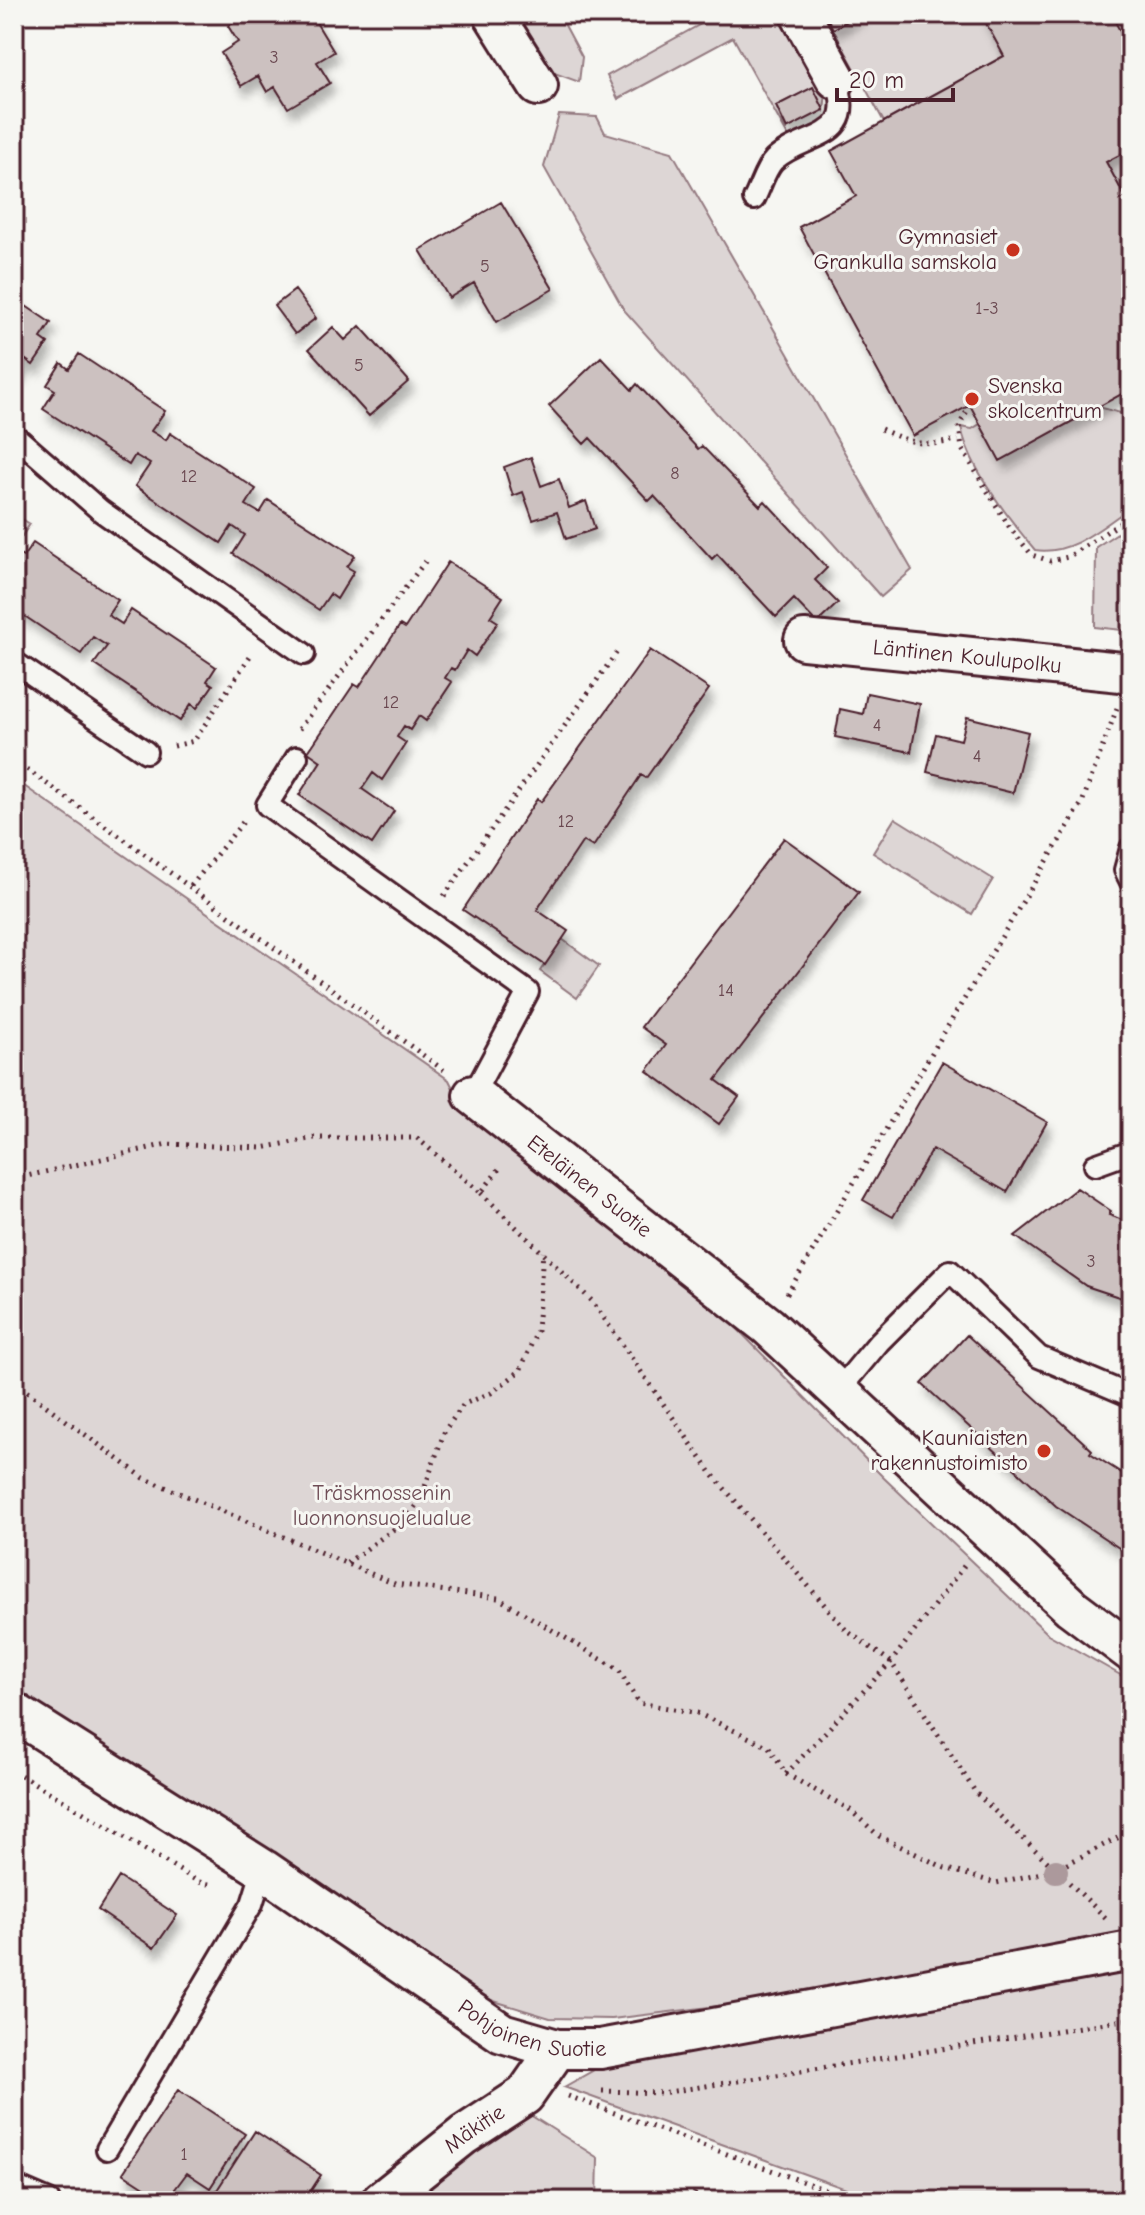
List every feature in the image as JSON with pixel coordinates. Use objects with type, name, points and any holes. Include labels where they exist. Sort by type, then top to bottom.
[{"type":"street","points":[[493,14],[538,86]]},
{"type":"street","points":[[800,14],[836,79]]},
{"type":"street","name":"Läntinen Koulupolku","points":[[804,640],[1125,688]]},
{"type":"street","name":"Eteläinen Suotie","points":[[473,1095],[768,1326],[1071,1607],[1131,1652]]},
{"type":"street","name":"Pohjoinen Suotie","points":[[14,1712],[257,1887],[502,2033],[557,2049],[616,2046],[1122,1938]]},
{"type":"street","name":"Mäkitie","points":[[381,2201],[464,2135],[537,2092],[557,2049]]},
{"type":"lane","points":[[754,199],[773,161],[838,122],[844,102],[836,79]]},
{"type":"lane","points":[[14,435],[101,511],[304,654]]},
{"type":"lane","points":[[14,662],[146,752]]},
{"type":"lane","points":[[297,757],[267,805],[528,992],[473,1095]]},
{"type":"lane","points":[[1131,848],[1125,870],[1131,882]]},
{"type":"lane","points":[[1095,1165],[1131,1152]]},
{"type":"lane","points":[[839,1390],[879,1342],[950,1271],[1039,1357],[1131,1396]]},
{"type":"lane","points":[[107,2149],[257,1887]]},
{"type":"lane","points":[[14,2186],[49,2201]]},
{"type":"path","points":[[970,405],[959,426],[958,439],[1010,528],[1032,555],[1050,561],[1068,557],[1131,516]]},
{"type":"path","points":[[881,429],[911,444],[941,445],[958,439]]},
{"type":"path","points":[[297,757],[296,733],[427,559]]},
{"type":"path","points":[[146,752],[194,741],[268,629]]},
{"type":"path","points":[[427,920],[617,652]]},
{"type":"path","points":[[768,1326],[1082,803],[1125,688]]},
{"type":"path","points":[[14,760],[428,1056],[473,1095]]},
{"type":"path","points":[[191,886],[251,813],[267,805]]},
{"type":"path","points":[[14,1179],[167,1144],[262,1148],[314,1138],[417,1138],[481,1193],[592,1301],[712,1474],[847,1631],[891,1662],[976,1793],[1122,1938]]},
{"type":"path","points":[[481,1193],[499,1173],[508,1153]]},
{"type":"path","points":[[347,1563],[405,1521],[421,1498],[445,1430],[464,1404],[491,1393],[520,1371],[537,1331],[543,1251]]},
{"type":"path","points":[[14,1382],[144,1478],[395,1584],[498,1598],[618,1669],[639,1703],[697,1713],[769,1747],[786,1774],[849,1809],[879,1836],[945,1868],[996,1883],[1055,1870],[1131,1831]]},
{"type":"path","points":[[786,1774],[891,1662],[975,1552]]},
{"type":"path","points":[[14,1771],[199,1882],[225,1887],[257,1887]]},
{"type":"path","points":[[592,2090],[662,2093],[1131,2019]]},
{"type":"path","points":[[537,2092],[578,2090]]},
{"type":"path","points":[[537,2092],[856,2201]]},
{"type":"path","points":[[691,2201],[695,2192]]},
{"type":"green space","points":[[503,14],[559,14],[582,57],[579,82],[535,66]]},
{"type":"green space","points":[[719,14],[789,14],[827,84],[824,110],[812,88],[776,106],[788,136],[733,37],[618,99],[607,76]]},
{"type":"green space","points":[[860,14],[981,14],[1004,56],[884,122],[833,29]]},
{"type":"green space","points":[[559,115],[597,117],[605,133],[672,152],[912,570],[881,597],[624,310],[544,167]]},
{"type":"green space","points":[[1131,149],[1131,208],[1106,162]]},
{"type":"green space","points":[[1099,407],[1131,416],[1131,507],[1074,544],[1048,551],[1035,550],[981,476],[961,427],[972,429],[980,424],[1000,460]]},
{"type":"green space","points":[[14,514],[30,524],[14,548]]},
{"type":"green space","points":[[1131,524],[1131,631],[1095,627],[1096,547]]},
{"type":"green space","name":"Träskmossenin luonnonsuojelualue","points":[[14,779],[449,1080],[464,1110],[711,1302],[884,1478],[1048,1634],[1131,1681],[1131,1930],[734,2004],[612,2019],[550,2018],[484,1998],[14,1703]]},
{"type":"green space","points":[[895,818],[993,879],[972,914],[873,853]]},
{"type":"green space","points":[[562,939],[599,966],[577,998],[540,971]]},
{"type":"green space","points":[[1131,1966],[1131,2201],[879,2201],[564,2087],[596,2069],[636,2056]]},
{"type":"green space","points":[[527,2113],[598,2158],[597,2201],[408,2201]]},
{"type":"building","points":[[249,14],[311,14],[334,52],[317,62],[330,83],[288,108],[275,87],[267,92],[258,76],[241,86],[221,53],[238,42],[228,26]]},
{"type":"building","points":[[825,14],[860,14],[833,29]]},
{"type":"building","points":[[981,14],[1111,14],[1126,42],[1131,39],[1131,120],[1126,122],[1131,131],[1131,149],[1106,162],[1131,208],[1131,389],[1000,461],[970,405],[913,436],[799,227],[856,196],[831,151],[1004,56]]},
{"type":"building","points":[[813,87],[824,110],[787,129],[776,106]]},
{"type":"building","points":[[501,202],[553,289],[497,322],[474,283],[449,298],[420,250]]},
{"type":"building","points":[[295,290],[316,318],[295,334],[274,306]]},
{"type":"building","points":[[14,298],[51,323],[41,338],[48,343],[33,365],[26,360],[14,378]]},
{"type":"building","points":[[360,326],[409,381],[369,416],[309,349],[333,327],[345,340]]},
{"type":"building","points":[[79,354],[165,411],[151,431],[166,440],[170,433],[256,489],[246,505],[260,513],[268,500],[355,556],[347,567],[354,571],[337,599],[330,594],[319,610],[233,554],[245,535],[232,526],[221,543],[135,486],[150,464],[135,455],[129,465],[43,409],[55,390],[47,385],[61,363],[69,369]]},
{"type":"building","points":[[601,357],[632,390],[637,384],[698,449],[702,446],[760,506],[765,501],[827,568],[815,580],[838,603],[817,623],[794,599],[776,617],[717,554],[712,559],[654,496],[649,501],[590,438],[584,444],[549,406]]},
{"type":"building","points":[[531,457],[541,486],[559,479],[569,508],[586,501],[595,529],[566,539],[557,512],[533,520],[523,492],[513,496],[504,467]]},
{"type":"building","points":[[33,543],[118,600],[108,615],[122,624],[131,610],[216,667],[207,681],[213,685],[197,708],[191,704],[180,721],[94,664],[107,646],[93,637],[81,654],[14,609],[14,551],[23,557]]},
{"type":"building","points":[[448,562],[503,597],[490,617],[498,622],[475,656],[467,650],[455,670],[451,668],[445,678],[452,682],[426,721],[419,716],[410,730],[404,726],[397,737],[406,743],[382,780],[373,773],[362,789],[394,811],[372,844],[299,795],[321,761],[308,752],[354,684],[359,687],[400,625],[405,628]]},
{"type":"building","points":[[650,650],[709,689],[646,778],[641,775],[593,847],[583,841],[537,910],[568,931],[545,965],[463,910],[537,799],[541,802]]},
{"type":"building","points":[[867,693],[920,704],[911,752],[835,737],[840,709],[863,714]]},
{"type":"building","points":[[967,717],[1028,732],[1013,793],[927,772],[936,734],[961,740]]},
{"type":"building","points":[[784,838],[859,892],[716,1080],[739,1097],[719,1124],[647,1071],[666,1045],[641,1027]]},
{"type":"building","points":[[942,1062],[1047,1122],[1007,1192],[932,1149],[893,1217],[863,1200]]},
{"type":"building","points":[[1077,1188],[1111,1211],[1109,1215],[1128,1222],[1131,1212],[1131,1301],[1086,1286],[1015,1236]]},
{"type":"building","name":"Kauniaisten rakennustoimisto","points":[[967,1335],[1092,1450],[1090,1453],[1131,1479],[1131,1568],[1123,1562],[1128,1554],[1056,1506],[922,1384]]},
{"type":"building","points":[[119,1877],[177,1915],[154,1948],[98,1910]]},
{"type":"building","points":[[178,2090],[245,2134],[210,2188],[187,2173],[166,2201],[123,2173]]},
{"type":"building","points":[[255,2131],[321,2175],[304,2201],[210,2201]]},
{"type":"place","name":"Gymnasiet Grankulla samskola","points":[[1013,250]]},
{"type":"place","name":"Svenska skolcentrum","points":[[972,399]]},
{"type":"place","name":"Kauniaisten rakennustoimisto","points":[[1044,1451]]}]
